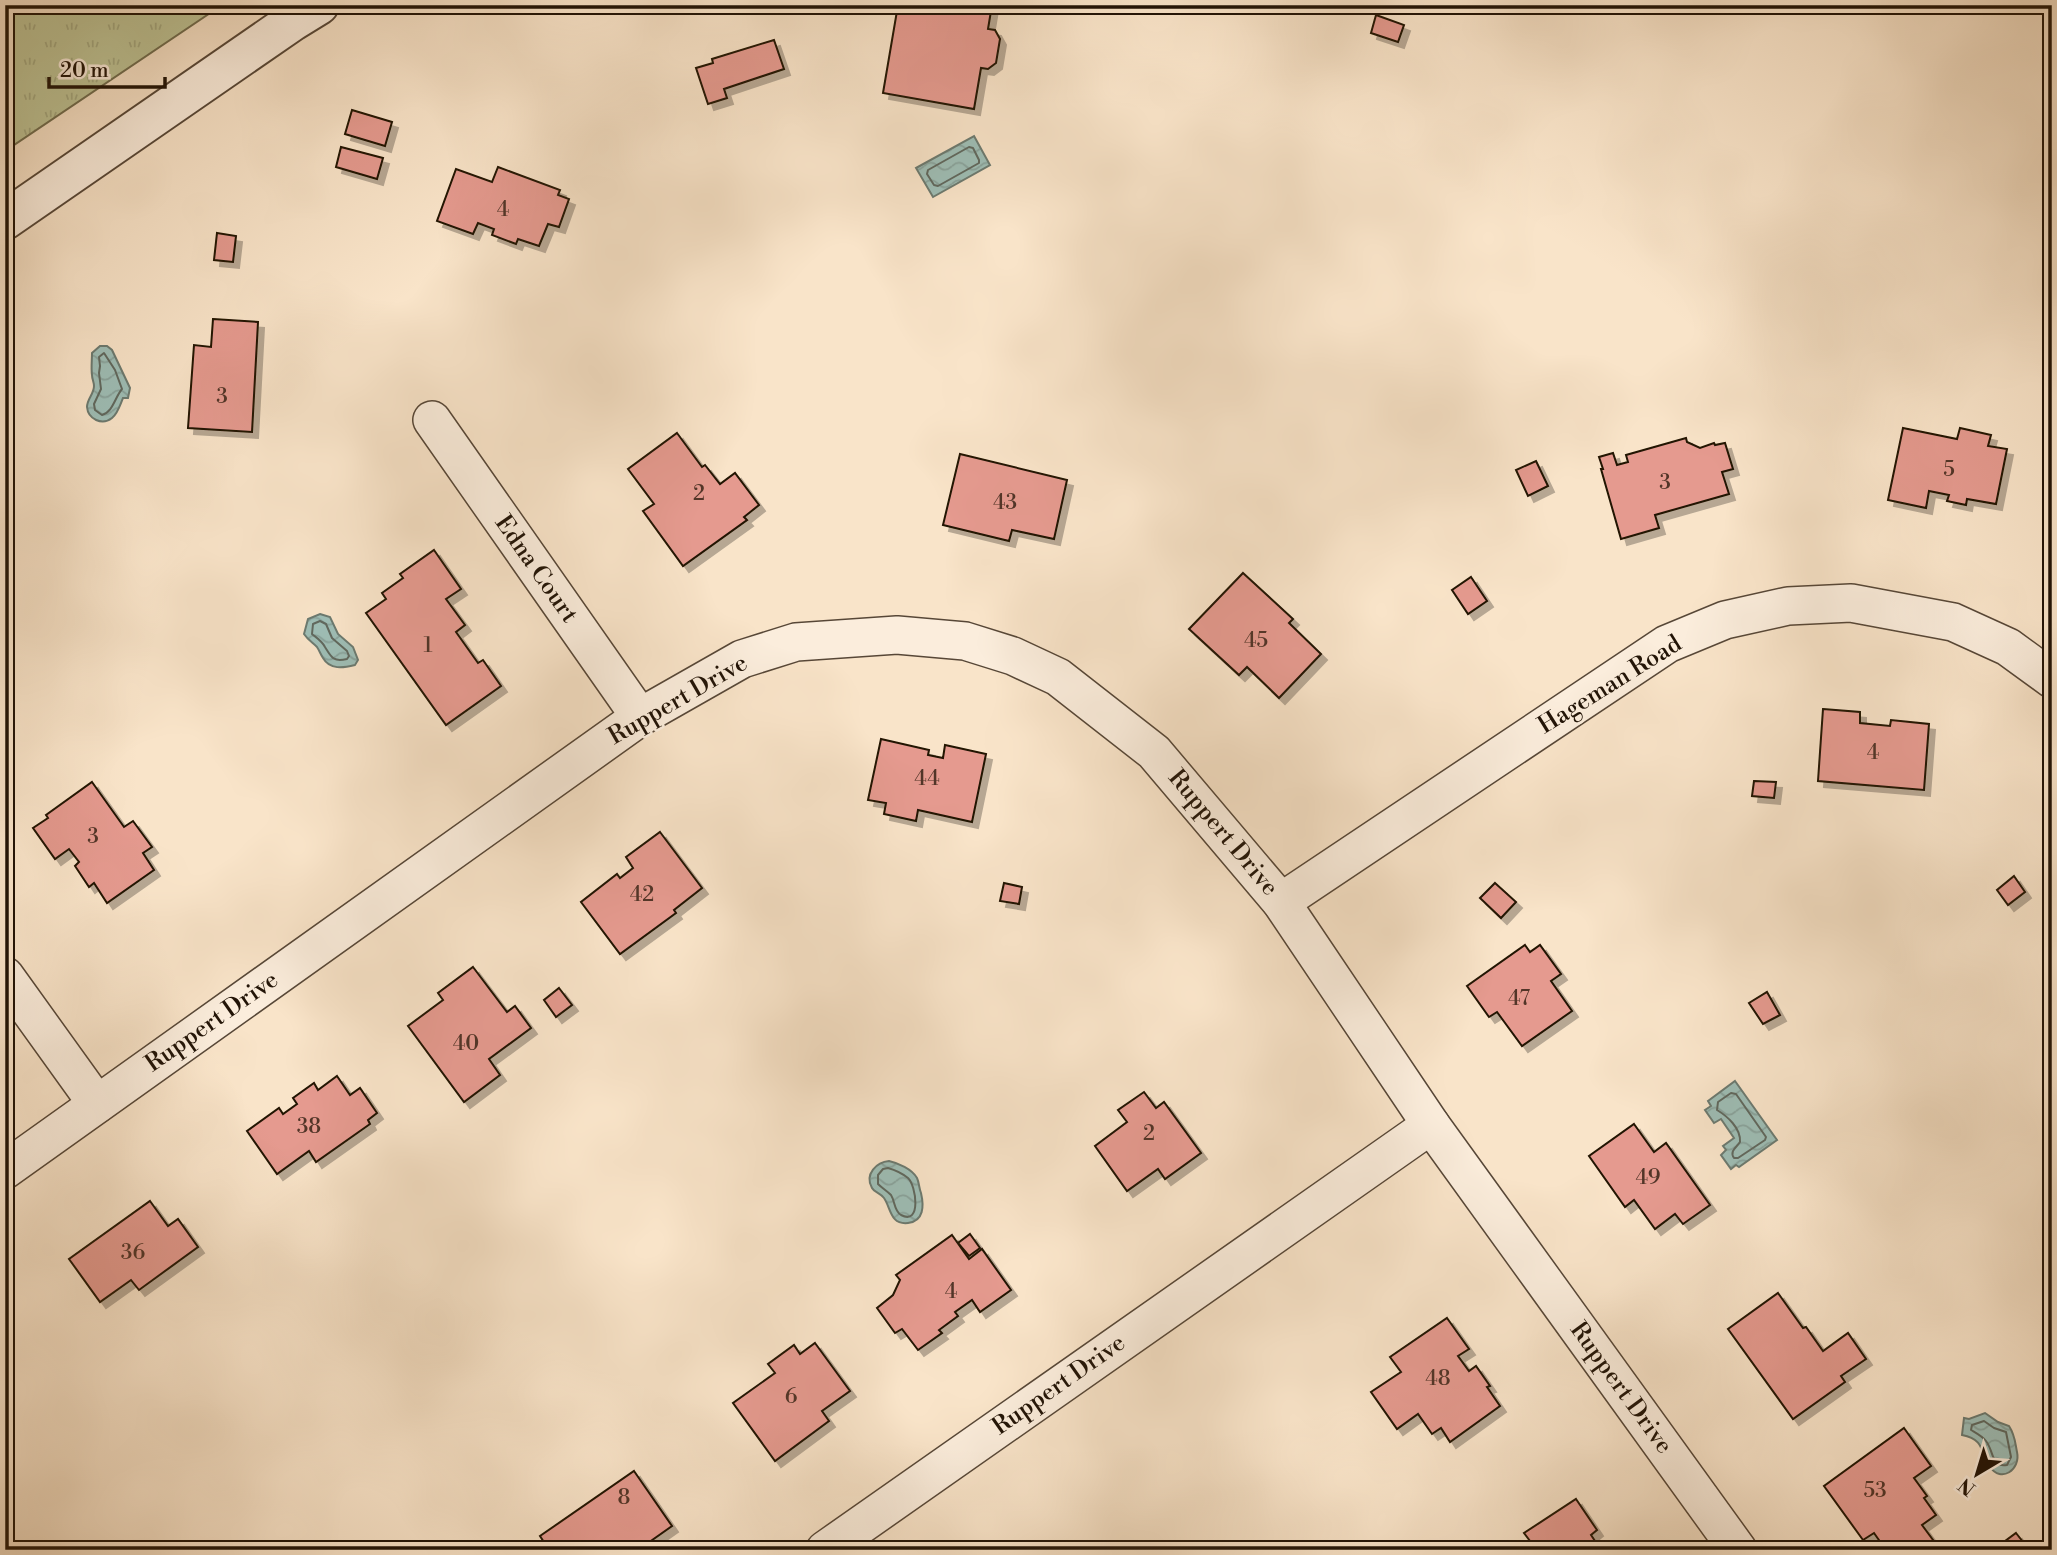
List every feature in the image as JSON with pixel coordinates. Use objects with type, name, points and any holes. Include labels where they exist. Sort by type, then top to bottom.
[{"type":"street","points":[[5,220],[319,5]]},
{"type":"street","name":"Edna Court","points":[[432,420],[640,717]]},
{"type":"street","name":"Hageman Road","points":[[1281,902],[1667,644],[1725,620],[1788,606],[1851,603],[1864,605],[1953,622],[2008,647],[2052,679]]},
{"type":"street","name":"Ruppert Drive","points":[[5,1170],[640,717],[742,659],[796,642],[897,635],[965,641],[1013,656],[1058,677],[1154,752],[1281,902],[1431,1125],[1738,1550]]},
{"type":"street","points":[[5,976],[97,1104]]},
{"type":"street","name":"Ruppert Drive","points":[[825,1550],[1431,1125]]},
{"type":"green space","points":[[5,5],[222,5],[5,151]]},
{"type":"water","points":[[974,136],[990,165],[933,197],[916,168]]},
{"type":"water","points":[[100,346],[107,346],[112,350],[130,388],[128,398],[123,398],[116,414],[104,421],[93,418],[87,407],[94,386],[92,353]]},
{"type":"water","points":[[320,614],[330,617],[338,634],[353,647],[358,660],[355,665],[329,665],[304,634],[308,619]]},
{"type":"water","points":[[1735,1081],[1777,1140],[1739,1167],[1736,1165],[1731,1169],[1721,1155],[1726,1150],[1723,1146],[1734,1138],[1721,1119],[1714,1123],[1705,1110],[1711,1106],[1708,1101]]},
{"type":"water","points":[[889,1161],[908,1169],[918,1180],[922,1208],[920,1216],[913,1222],[902,1223],[894,1219],[884,1198],[870,1183],[873,1170]]},
{"type":"water","points":[[1985,1413],[2009,1426],[2014,1436],[2016,1464],[2004,1474],[1994,1472],[1979,1444],[1962,1435],[1964,1418],[1969,1419]]},
{"type":"building","points":[[898,5],[992,5],[988,29],[995,30],[1000,39],[996,63],[988,69],[981,68],[974,109],[883,93]]},
{"type":"building","points":[[1376,15],[1404,25],[1398,42],[1371,33]]},
{"type":"building","points":[[774,40],[784,69],[724,89],[727,98],[708,104],[696,68],[713,63],[712,59]]},
{"type":"building","points":[[352,110],[392,122],[385,146],[345,134]]},
{"type":"building","points":[[341,147],[383,158],[377,179],[336,167]]},
{"type":"building","points":[[498,167],[560,190],[558,195],[569,199],[559,227],[548,224],[539,246],[518,239],[516,244],[492,235],[494,229],[478,223],[473,234],[437,221],[456,169],[492,182]]},
{"type":"building","points":[[217,233],[236,236],[233,262],[214,260]]},
{"type":"building","points":[[213,319],[258,322],[252,432],[188,428],[194,345],[211,347]]},
{"type":"building","points":[[1903,428],[1957,439],[1960,428],[1991,435],[1988,446],[2007,449],[1996,504],[1967,499],[1966,505],[1947,501],[1949,495],[1929,491],[1926,508],[1888,500]]},
{"type":"building","points":[[677,433],[702,467],[705,465],[720,484],[735,473],[759,505],[744,517],[747,520],[683,566],[643,511],[654,504],[628,469]]},
{"type":"building","points":[[1686,438],[1687,442],[1700,448],[1714,443],[1725,443],[1733,469],[1722,472],[1729,494],[1655,515],[1659,528],[1621,539],[1599,457],[1613,453],[1617,465],[1628,462],[1626,455]]},
{"type":"building","points":[[960,454],[1067,480],[1054,539],[1012,530],[1009,541],[943,525]]},
{"type":"building","points":[[1536,461],[1548,486],[1528,496],[1516,470]]},
{"type":"building","points":[[434,550],[461,589],[446,599],[465,625],[456,632],[478,663],[483,660],[501,686],[446,725],[366,613],[386,599],[382,593],[403,578],[400,574]]},
{"type":"building","points":[[1243,573],[1293,619],[1289,623],[1321,654],[1279,698],[1247,667],[1239,675],[1189,629]]},
{"type":"building","points":[[1471,577],[1487,601],[1468,614],[1452,590]]},
{"type":"building","points":[[1823,709],[1860,712],[1860,723],[1890,726],[1891,720],[1929,724],[1924,790],[1818,781]]},
{"type":"building","points":[[881,739],[929,750],[928,755],[943,758],[945,745],[986,754],[972,822],[918,810],[916,821],[884,814],[886,803],[868,800]]},
{"type":"building","points":[[1754,781],[1776,782],[1774,798],[1752,796]]},
{"type":"building","points":[[92,782],[124,827],[133,821],[152,847],[143,853],[154,870],[107,903],[94,883],[89,887],[75,866],[79,862],[69,849],[55,859],[33,828],[48,818],[46,815]]},
{"type":"building","points":[[660,832],[702,888],[674,910],[676,913],[620,954],[581,902],[617,874],[620,878],[633,868],[626,857]]},
{"type":"building","points":[[2014,876],[2025,892],[2008,905],[1997,890]]},
{"type":"building","points":[[1004,883],[1022,887],[1019,904],[1000,901]]},
{"type":"building","points":[[1495,883],[1516,902],[1501,918],[1480,898]]},
{"type":"building","points":[[1525,945],[1530,952],[1540,945],[1561,974],[1551,981],[1572,1011],[1522,1046],[1497,1012],[1489,1017],[1467,986]]},
{"type":"building","points":[[473,967],[507,1012],[515,1006],[531,1028],[489,1059],[500,1075],[464,1102],[408,1026],[443,1000],[438,993]]},
{"type":"building","points":[[559,988],[572,1005],[556,1017],[544,1000]]},
{"type":"building","points":[[1767,992],[1780,1015],[1763,1024],[1749,1003]]},
{"type":"building","points":[[337,1076],[350,1095],[360,1088],[377,1113],[368,1120],[370,1124],[316,1162],[309,1151],[277,1174],[247,1131],[279,1108],[283,1114],[297,1104],[293,1098],[314,1083],[318,1090]]},
{"type":"building","points":[[1144,1092],[1156,1108],[1164,1102],[1201,1153],[1165,1179],[1158,1169],[1127,1191],[1095,1146],[1127,1122],[1118,1110]]},
{"type":"building","points":[[1634,1124],[1654,1152],[1666,1143],[1710,1205],[1683,1224],[1675,1214],[1655,1229],[1634,1200],[1625,1207],[1589,1156]]},
{"type":"building","points":[[150,1201],[168,1226],[178,1219],[198,1247],[139,1290],[131,1280],[100,1302],[69,1259]]},
{"type":"building","points":[[970,1234],[980,1248],[969,1256],[958,1243]]},
{"type":"building","points":[[952,1235],[969,1259],[982,1249],[1011,1290],[980,1312],[972,1300],[955,1312],[958,1316],[939,1330],[942,1333],[918,1350],[902,1329],[895,1333],[877,1308],[893,1295],[900,1280],[896,1275]]},
{"type":"building","points":[[1778,1293],[1823,1351],[1848,1333],[1866,1359],[1841,1376],[1845,1382],[1793,1419],[1728,1329]]},
{"type":"building","points":[[1447,1318],[1469,1349],[1458,1356],[1469,1371],[1476,1366],[1500,1406],[1450,1442],[1441,1428],[1432,1434],[1418,1414],[1397,1429],[1371,1392],[1401,1372],[1390,1357]]},
{"type":"building","points":[[815,1343],[850,1391],[822,1411],[829,1421],[775,1461],[733,1403],[775,1373],[768,1364],[794,1345],[800,1354]]},
{"type":"building","points":[[1904,1428],[1931,1466],[1914,1478],[1936,1515],[1922,1525],[1936,1544],[1928,1550],[1886,1550],[1874,1533],[1863,1540],[1824,1486]]},
{"type":"building","points":[[634,1471],[672,1526],[638,1550],[549,1550],[540,1536]]},
{"type":"building","points":[[1576,1499],[1597,1530],[1591,1535],[1601,1550],[1517,1550],[1530,1541],[1524,1533]]},
{"type":"building","points":[[2016,1533],[2027,1547],[2023,1550],[1999,1550],[1997,1547]]}]
